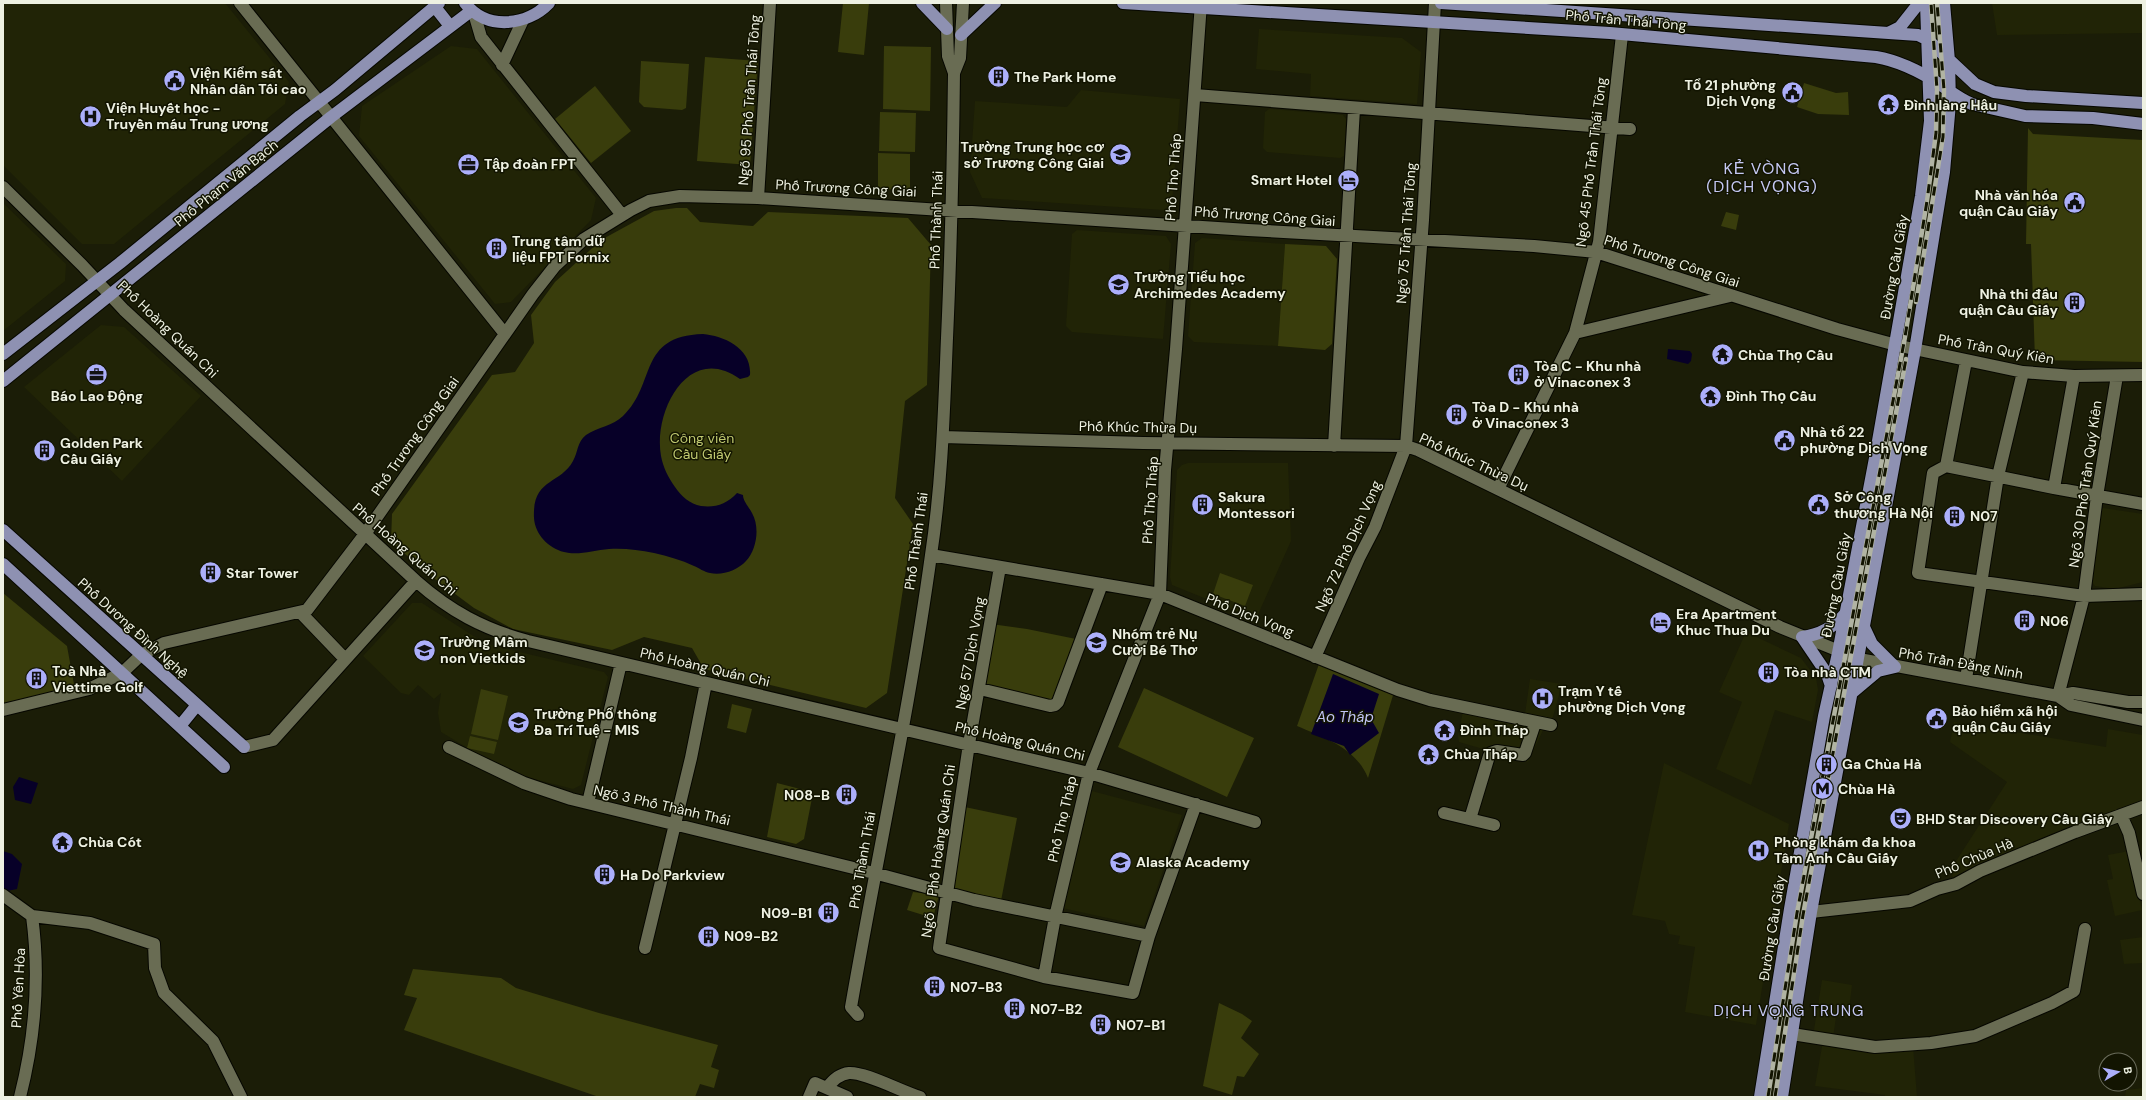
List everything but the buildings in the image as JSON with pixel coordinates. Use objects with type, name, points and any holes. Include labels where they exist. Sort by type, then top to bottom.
[{"type":"main road","points":[[470,9],[499,22],[510,23],[533,16],[549,3]]},
{"type":"main road","points":[[922,3],[947,29]]},
{"type":"main road","points":[[961,35],[995,3]]},
{"type":"main road","name":"Phố Trần Thái Tông","points":[[1123,3],[1201,5],[1622,34],[1876,57],[1903,64],[1930,78],[1965,102],[2025,116],[2093,118],[2143,124]]},
{"type":"main road","name":"Phố Trần Thái Tông","points":[[1441,3],[1623,16],[1890,32],[1918,35],[1928,40]]},
{"type":"main road","points":[[1890,32],[1900,27],[1919,3]]},
{"type":"main road","name":"Đường Cầu Giấy","points":[[1760,1097],[1790,909],[1896,345],[1921,196],[1930,121],[1930,78],[1926,3]]},
{"type":"main road","points":[[1782,1097],[1811,912],[1859,660],[1915,350],[1940,200],[1950,122],[1949,61],[1944,3]]},
{"type":"main road","name":"Phố Phạm Văn Bạch","points":[[3,354],[319,102],[437,5]]},
{"type":"main road","points":[[437,5],[450,26]]},
{"type":"main road","name":"Phố Phạm Văn Bạch","points":[[3,381],[331,117],[470,9]]},
{"type":"main road","points":[[1622,34],[1623,16]]},
{"type":"main road","points":[[1928,40],[1975,84],[2007,95],[2143,103]]},
{"type":"main road","points":[[1921,196],[1940,200]]},
{"type":"main road","name":"Phố Dương Đình Nghệ","points":[[3,530],[244,747]]},
{"type":"main road","points":[[3,564],[224,767]]},
{"type":"main road","points":[[1831,686],[1827,674],[1802,637],[1812,636],[1825,630],[1845,614]]},
{"type":"main road","points":[[1864,627],[1872,644],[1895,667]]},
{"type":"main road","points":[[1852,692],[1878,671],[1895,667]]},
{"type":"main road","points":[[180,726],[197,705]]},
{"type":"main road","points":[[1764,1075],[1785,1078]]},
{"type":"street","points":[[240,3],[505,334]]},
{"type":"street","name":"Ngõ 95 Phố Trần Thái Tông","points":[[758,198],[770,3]]},
{"type":"street","name":"Phố Thành Thái","points":[[855,1011],[874,872],[902,729],[931,555],[943,437],[952,210],[954,73],[948,56],[946,3]]},
{"type":"street","name":"Phố Thành Thái","points":[[954,73],[960,58],[964,3]]},
{"type":"street","name":"Ngõ 75 Trần Thái Tông","points":[[1406,446],[1429,114],[1435,3]]},
{"type":"street","name":"Phố Thọ Tháp","points":[[1044,978],[1055,917],[1089,773],[1160,594],[1165,470],[1169,443],[1201,5]]},
{"type":"street","points":[[470,9],[482,37],[502,65],[622,215]]},
{"type":"street","points":[[502,65],[523,20]]},
{"type":"street","name":"Ngõ 45 Phố Trần Thái Tông","points":[[1498,489],[1575,333],[1599,242],[1622,34]]},
{"type":"street","points":[[1195,95],[1630,129]]},
{"type":"street","points":[[1334,446],[1348,236],[1354,108]]},
{"type":"street","name":"Phố Hoàng Quán Chi","points":[[3,187],[110,295],[365,534],[416,581],[460,615],[491,629],[528,641],[1089,773],[1255,822]]},
{"type":"street","name":"Phố Trương Công Giai","points":[[3,710],[90,689],[122,673],[141,655],[164,643],[307,610],[365,534],[505,334],[555,266],[584,239],[622,215],[649,201],[667,196],[758,198],[1596,252],[1837,329],[1915,350]]},
{"type":"street","points":[[1575,333],[1731,296]]},
{"type":"street","name":"Phố Trần Quý Kiên","points":[[1915,350],[2023,372],[2074,376],[2143,375]]},
{"type":"street","points":[[1946,466],[1966,361]]},
{"type":"street","points":[[1966,679],[1980,581],[1998,476],[2023,372]]},
{"type":"street","points":[[2054,488],[2074,376]]},
{"type":"street","name":"Ngõ 30 Phố Trần Quý Kiên","points":[[2058,696],[2084,596],[2097,496],[2117,376]]},
{"type":"street","name":"Phố Khúc Thừa Dụ","points":[[943,437],[1169,443],[1406,446],[1418,450],[1802,637],[1838,653]]},
{"type":"street","name":"Ngõ 72 Phố Dịch Vọng","points":[[1315,657],[1359,558],[1375,527],[1406,446]]},
{"type":"street","points":[[2142,502],[2097,496],[1946,466],[1933,473],[1918,573],[2084,596],[2143,594]]},
{"type":"street","name":"Phố Dịch Vọng","points":[[931,555],[1160,594],[1315,657],[1430,700],[1551,725]]},
{"type":"street","name":"Ngõ 57 Dịch Vọng","points":[[969,744],[980,689],[1000,567]]},
{"type":"street","points":[[244,747],[273,740],[416,581]]},
{"type":"street","points":[[980,689],[1043,704],[1055,705],[1058,702],[1102,584]]},
{"type":"street","points":[[300,612],[345,659]]},
{"type":"street","name":"Phố Trần Đăng Ninh","points":[[1838,653],[1859,660],[2058,696],[2071,705],[2143,720]]},
{"type":"street","points":[[588,803],[621,663]]},
{"type":"street","points":[[645,948],[691,758],[706,683]]},
{"type":"street","name":"Phố Trần Đăng Ninh","points":[[2058,696],[2073,692],[2128,702],[2143,702]]},
{"type":"street","points":[[1470,819],[1491,753],[1497,751],[1522,756],[1525,753],[1535,722]]},
{"type":"street","name":"Ngõ 9 Phố Hoàng Quán Chi","points":[[969,744],[939,948],[1044,978]]},
{"type":"street","name":"Ngõ 3 Phố Thành Thái","points":[[449,748],[524,783],[588,803],[874,872],[947,891],[974,900],[1149,936]]},
{"type":"street","points":[[1044,978],[1133,992],[1149,936],[1196,804]]},
{"type":"street","name":"Phố Chùa Hà","points":[[1811,912],[1910,901],[1937,889],[1956,884],[1980,871],[2075,832],[2143,807]]},
{"type":"street","points":[[1444,813],[1494,825]]},
{"type":"street","points":[[2121,815],[2129,833],[2143,894]]},
{"type":"street","points":[[3,895],[32,916],[90,923],[154,944],[155,968],[164,994],[212,1041],[241,1097]]},
{"type":"street","name":"Phố Yên Hòa","points":[[20,1097],[27,1070],[36,996],[36,948],[32,916]]},
{"type":"street","points":[[1792,1034],[1875,1047],[1923,1044],[1975,1036],[2052,1003],[2074,991],[2085,929]]},
{"type":"street","points":[[827,1088],[833,1079],[849,1073],[865,1076],[920,1097]]},
{"type":"street","points":[[809,1097],[815,1083],[847,1097]]},
{"type":"shaded area","points":[[3,3],[225,3],[289,82],[285,104],[114,244],[82,244],[3,165]]},
{"type":"shaded area","points":[[1992,3],[2143,3],[2143,33],[1997,35]]},
{"type":"shaded area","points":[[1259,29],[1402,38],[1421,52],[1417,104],[1310,96],[1311,74],[1256,69]]},
{"type":"shaded area","points":[[451,46],[477,49],[596,198],[591,220],[511,302],[495,304],[359,136],[362,106]]},
{"type":"shaded area","points":[[1081,90],[1180,99],[1172,203],[1164,210],[982,198],[970,172],[975,101],[1067,107]]},
{"type":"shaded area","points":[[1269,109],[1343,115],[1346,119],[1344,156],[1340,158],[1267,152],[1263,148],[1265,112]]},
{"type":"shaded area","points":[[3,203],[66,264],[65,281],[3,331]]},
{"type":"shaded area","name":"Trường Tiểu học Archimedes Academy","points":[[1077,230],[1166,236],[1171,244],[1163,339],[1072,332],[1066,326],[1072,234]]},
{"type":"shaded area","points":[[1202,238],[1285,244],[1278,346],[1194,342],[1188,336],[1195,243]]},
{"type":"shaded area","points":[[101,325],[124,327],[201,396],[122,481],[24,387]]},
{"type":"shaded area","points":[[1188,463],[1288,463],[1291,541],[1256,619],[1172,585],[1170,577],[1177,470],[1182,465]]},
{"type":"shaded area","points":[[2103,508],[2143,514],[2143,582],[2115,589],[2095,586],[2088,577],[2098,511]]},
{"type":"shaded area","name":"Trường Phổ thông Đa Trí Tuệ - MIS","points":[[412,603],[422,603],[486,644],[604,672],[608,677],[581,785],[573,789],[530,778],[503,768],[466,747],[441,732],[438,713],[441,693],[434,699],[418,685],[409,695],[401,693],[363,656]]},
{"type":"shaded area","points":[[1746,632],[1801,658],[1816,678],[1818,690],[1812,722],[1775,710],[1751,785],[1716,769],[1742,702],[1719,692]]},
{"type":"shaded area","name":"Trạm Y tế phường Dịch Vọng","points":[[1530,679],[1562,684],[1552,720],[1525,714]]},
{"type":"shaded area","points":[[1463,711],[1544,728],[1528,762],[1459,742],[1458,736]]},
{"type":"shaded area","points":[[1954,722],[2106,747],[2108,729],[2143,735],[2143,801],[1953,878],[1951,869],[2007,782],[1950,742]]},
{"type":"shaded area","points":[[1664,763],[1789,824],[1756,1025],[1685,1012],[1695,947],[1678,944],[1680,936],[1669,934],[1665,921],[1632,915]]},
{"type":"shaded area","name":"Alaska Academy","points":[[1092,791],[1182,815],[1144,926],[1062,908]]},
{"type":"shaded area","points":[[2129,851],[2142,910],[2115,916],[2107,880],[2113,879],[2108,855]]},
{"type":"shaded area","points":[[2143,937],[2143,963],[2124,964],[2120,940]]},
{"type":"shaded area","points":[[1822,980],[1852,985],[1848,1018],[1836,1017],[1833,1038],[1813,1036]]},
{"type":"shaded area","points":[[1823,1041],[1913,1046],[1917,1097],[1885,1097],[1885,1095],[1815,1086]]},
{"type":"shaded area","points":[[2143,1088],[2143,1097],[2125,1097],[2126,1092],[2138,1092],[2138,1089]]},
{"type":"green space","points":[[843,3],[869,3],[864,55],[838,52]]},
{"type":"green space","points":[[884,46],[931,47],[930,111],[883,109]]},
{"type":"green space","points":[[705,57],[758,61],[750,165],[697,161]]},
{"type":"green space","points":[[641,61],[689,64],[686,108],[682,110],[644,107],[639,102]]},
{"type":"green space","points":[[1804,83],[1836,93],[1848,92],[1849,115],[1818,114],[1797,107]]},
{"type":"green space","points":[[595,86],[631,131],[591,163],[555,119]]},
{"type":"green space","points":[[880,112],[916,113],[915,152],[879,151]]},
{"type":"green space","points":[[2028,128],[2033,134],[2143,140],[2143,362],[2035,360],[2031,244],[2026,244]]},
{"type":"green space","points":[[878,153],[910,154],[910,190],[878,189]]},
{"type":"green space","name":"Công viên Cầu Giấy","points":[[687,208],[700,222],[753,226],[768,212],[908,218],[931,245],[927,385],[905,401],[895,498],[913,524],[887,693],[866,708],[704,669],[692,648],[644,637],[612,650],[513,629],[474,608],[431,576],[391,542],[392,514],[492,375],[515,372],[534,343],[531,315],[555,282],[601,240],[654,211]]},
{"type":"green space","points":[[1726,212],[1739,215],[1736,230],[1721,226]]},
{"type":"green space","points":[[1285,244],[1326,246],[1337,259],[1332,344],[1325,350],[1278,346]]},
{"type":"green space","points":[[1220,573],[1253,585],[1245,606],[1213,594]]},
{"type":"green space","points":[[3,593],[67,646],[75,690],[3,707]]},
{"type":"green space","points":[[991,624],[1027,629],[1081,640],[1058,702],[980,689]]},
{"type":"green space","points":[[1319,664],[1394,692],[1368,778],[1363,768],[1348,752],[1329,740],[1297,726]]},
{"type":"green space","points":[[1144,688],[1254,738],[1227,797],[1118,747]]},
{"type":"green space","points":[[481,689],[508,696],[498,740],[471,734]]},
{"type":"green space","points":[[732,704],[752,709],[746,733],[727,728]]},
{"type":"green space","points":[[470,736],[497,742],[494,754],[467,748]]},
{"type":"green space","points":[[777,783],[808,791],[812,798],[804,839],[796,844],[767,837]]},
{"type":"green space","points":[[960,806],[1017,818],[1000,906],[947,891]]},
{"type":"green space","points":[[913,892],[939,895],[933,918],[907,910]]},
{"type":"green space","points":[[413,969],[501,978],[516,988],[599,1013],[718,1045],[711,1067],[719,1070],[714,1088],[700,1084],[695,1097],[599,1097],[404,1030],[417,998],[404,995]]},
{"type":"green space","points":[[1219,1003],[1242,1014],[1252,1021],[1241,1038],[1259,1054],[1244,1077],[1237,1076],[1232,1095],[1203,1086]]},
{"type":"water","points":[[703,334],[719,337],[735,345],[742,351],[749,366],[750,375],[740,379],[721,370],[705,369],[690,376],[678,387],[669,403],[663,420],[660,439],[661,456],[666,472],[675,487],[683,496],[693,503],[701,506],[716,506],[729,500],[737,493],[743,495],[745,502],[751,511],[757,531],[755,544],[750,556],[743,564],[734,570],[715,574],[706,572],[674,558],[648,552],[615,549],[569,553],[558,550],[548,544],[543,540],[537,530],[534,518],[537,496],[542,489],[568,469],[575,458],[579,444],[586,435],[615,422],[623,416],[641,390],[651,364],[658,352],[667,343],[682,337]]},
{"type":"water","points":[[1668,349],[1690,351],[1692,354],[1691,361],[1688,364],[1667,359]]},
{"type":"water","name":"Ao Tháp","points":[[1333,674],[1379,694],[1371,719],[1379,733],[1350,755],[1344,746],[1311,734]]},
{"type":"water","points":[[19,777],[38,783],[31,804],[15,800],[13,787]]},
{"type":"water","points":[[3,851],[12,854],[22,864],[17,889],[7,891],[3,888]]},
{"type":"railway","points":[[1768,1097],[1797,913],[1905,337],[1927,201],[1936,133],[1937,90],[1931,3]]},
{"type":"railway","points":[[1916,302],[1943,137],[1944,90],[1937,3]]},
{"type":"railway","points":[[1775,1097],[1803,915],[1906,359]]},
{"type":"place","name":"The Park Home","points":[[998,77]]},
{"type":"place","name":"Viện Kiểm sát Nhân dân Tối cao","points":[[174,81]]},
{"type":"place","name":"Tổ 21 phường Dịch Vọng","points":[[1792,93]]},
{"type":"place","name":"Đình làng Hậu","points":[[1888,105]]},
{"type":"place","name":"Viện Huyết học - Truyền máu Trung ương","points":[[90,116]]},
{"type":"place","name":"Trường Trung học cơ sở Trương Công Giai","points":[[1120,155]]},
{"type":"place","name":"Tập đoàn FPT","points":[[468,164]]},
{"type":"place","name":"Smart Hotel","points":[[1348,180]]},
{"type":"place","name":"Nhà văn hóa quận Cầu Giấy","points":[[2074,203]]},
{"type":"place","name":"Trung tâm dữ liệu FPT Fornix","points":[[497,249]]},
{"type":"place","name":"Trường Tiểu học Archimedes Academy","points":[[1118,285]]},
{"type":"place","name":"Nhà thi đấu quận Cầu Giấy","points":[[2074,302]]},
{"type":"place","name":"Chùa Thọ Cầu","points":[[1722,355]]},
{"type":"place","name":"Báo Lao Động","points":[[97,374]]},
{"type":"place","name":"Tòa C - Khu nhà ở Vinaconex 3","points":[[1519,374]]},
{"type":"place","name":"Đình Thọ Cầu","points":[[1710,396]]},
{"type":"place","name":"Tòa D - Khu nhà ở Vinaconex 3","points":[[1456,415]]},
{"type":"place","name":"Nhà tổ 22 phường Dịch Vọng","points":[[1785,440]]},
{"type":"place","name":"Golden Park Cầu Giấy","points":[[44,451]]},
{"type":"place","name":"Sakura Montessori","points":[[1202,505]]},
{"type":"place","name":"Sở Công thương Hà Nội","points":[[1818,505]]},
{"type":"place","name":"N07","points":[[1955,516]]},
{"type":"place","name":"Star Tower","points":[[210,573]]},
{"type":"place","name":"N06","points":[[2024,621]]},
{"type":"place","name":"Era Apartment Khuc Thua Du","points":[[1661,622]]},
{"type":"place","name":"Nhóm trẻ Nụ Cười Bé Thơ","points":[[1097,642]]},
{"type":"place","name":"Trường Mầm non Vietkids","points":[[424,650]]},
{"type":"place","name":"Tòa nhà CTM","points":[[1769,672]]},
{"type":"place","name":"Toà Nhà Viettime Golf","points":[[36,679]]},
{"type":"place","name":"Trạm Y tế phường Dịch Vọng","points":[[1542,699]]},
{"type":"place","name":"Bảo hiểm xã hội quận Cầu Giấy","points":[[1937,719]]},
{"type":"place","name":"Trường Phổ thông Đa Trí Tuệ - MIS","points":[[518,722]]},
{"type":"place","name":"Đình Tháp","points":[[1445,730]]},
{"type":"place","name":"Chùa Tháp","points":[[1429,754]]},
{"type":"place","name":"Ga Chùa Hà","points":[[1827,764]]},
{"type":"place","name":"Chùa Hà","points":[[1823,789]]},
{"type":"place","name":"N08-B","points":[[846,795]]},
{"type":"place","name":"BHD Star Discovery Cầu Giấy","points":[[1901,819]]},
{"type":"place","name":"Chùa Cót","points":[[62,842]]},
{"type":"place","name":"Phòng khám đa khoa Tâm Anh Cầu Giấy","points":[[1759,850]]},
{"type":"place","name":"Alaska Academy","points":[[1120,862]]},
{"type":"place","name":"Ha Do Parkview","points":[[605,875]]},
{"type":"place","name":"N09-B1","points":[[828,913]]},
{"type":"place","name":"N09-B2","points":[[708,936]]},
{"type":"place","name":"N07-B3","points":[[934,987]]},
{"type":"place","name":"N07-B2","points":[[1015,1009]]},
{"type":"place","name":"N07-B1","points":[[1101,1025]]},
{"type":"district","name":"KẺ VÒNG (DỊCH VỌNG)","points":[[1762,177]]},
{"type":"district","name":"DỊCH VỌNG TRUNG","points":[[1789,1011]]}]
